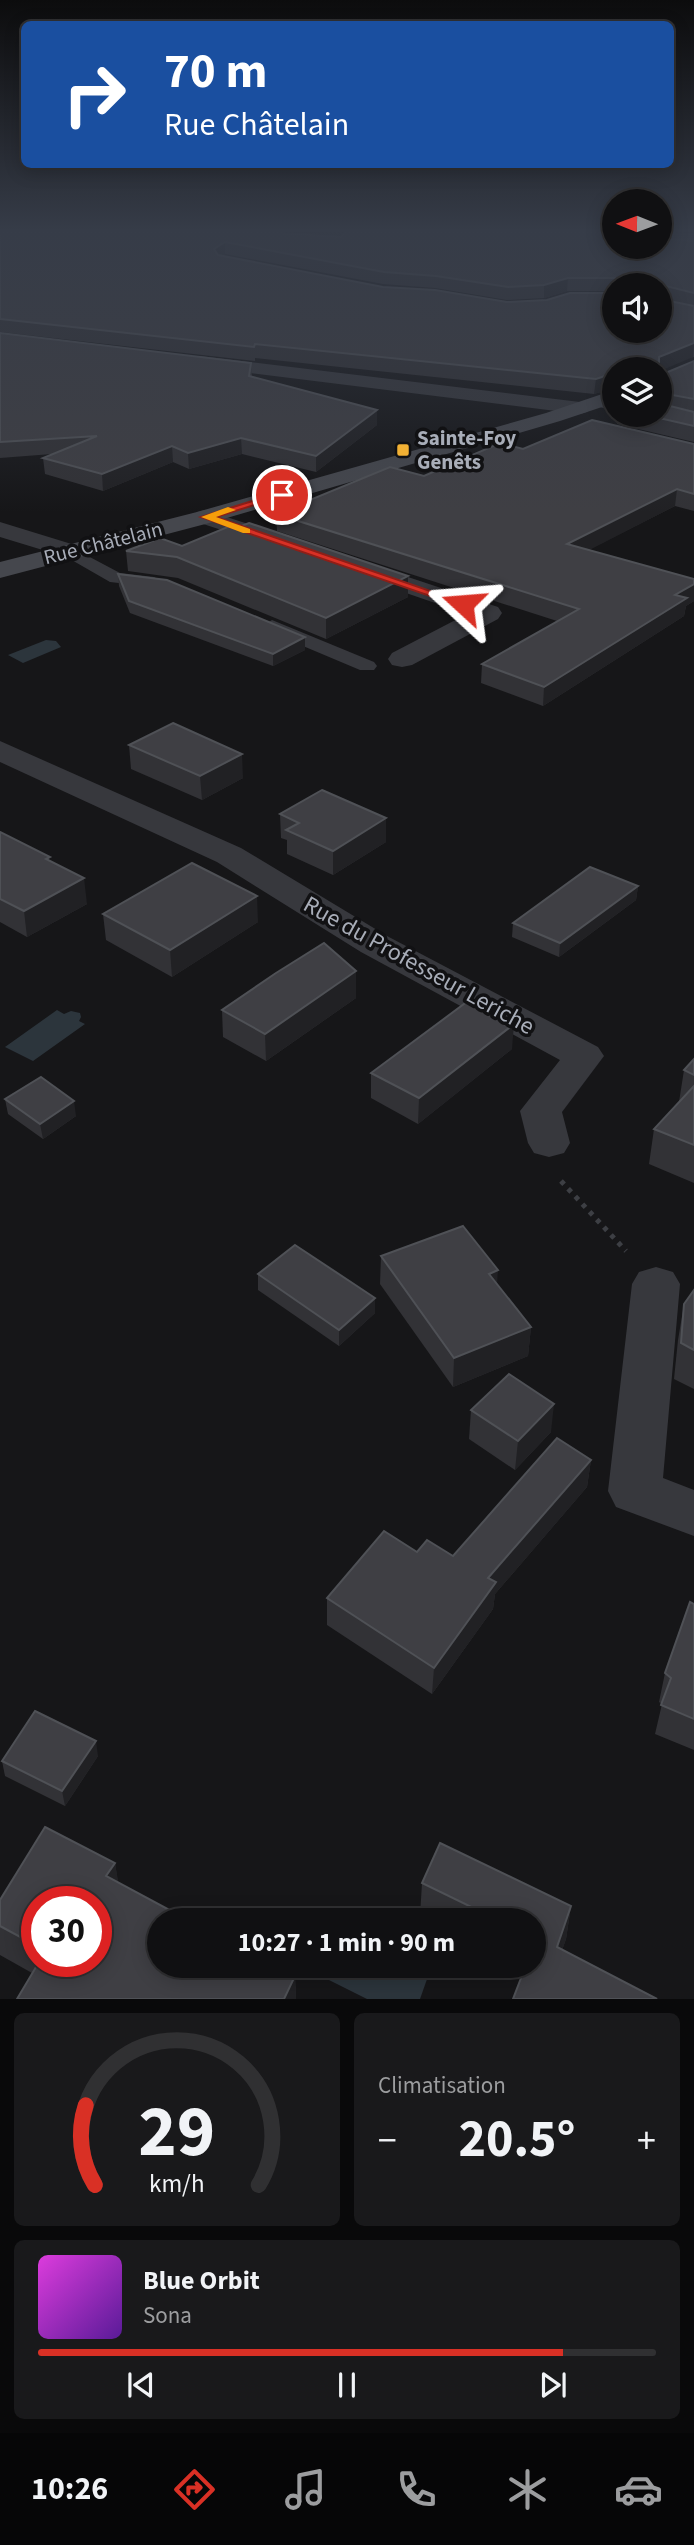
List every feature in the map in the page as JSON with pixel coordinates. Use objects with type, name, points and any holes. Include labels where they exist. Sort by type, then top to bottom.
[{"type":"street","points":[[176,359],[599,408]]},
{"type":"street","name":"Rue Châtelain","points":[[0,570],[205,517],[554,417],[599,408]]},
{"type":"street","points":[[205,517],[309,552]]},
{"type":"street","points":[[0,529],[69,551]]},
{"type":"street","points":[[334,561],[489,613],[402,659]]},
{"type":"street","name":"Rue du Professeur Leriche","points":[[0,750],[229,855],[374,944],[584,1056],[541,1111],[549,1143]]},
{"type":"street","points":[[656,1284],[635,1491],[694,1513]]},
{"type":"lane","points":[[69,551],[116,578],[171,584]]},
{"type":"lane","points":[[257,620],[367,666]]},
{"type":"path","points":[[549,1143],[560,1180],[656,1284]]},
{"type":"shaded area","points":[[46,640],[56,641],[61,647],[23,663],[8,655]]},
{"type":"shaded area","points":[[57,1010],[64,1014],[71,1011],[80,1013],[79,1021],[85,1024],[33,1061],[5,1047]]},
{"type":"shaded area","points":[[325,1978],[427,1978],[420,1999],[367,1999]]},
{"type":"building","points":[[57,325],[602,325],[602,343],[672,343],[672,325],[694,325],[694,343],[659,357],[602,357],[602,377],[596,379],[255,344],[254,347]]},
{"type":"building","points":[[0,333],[251,363],[249,376],[377,410],[316,456],[241,438],[188,453],[172,446],[102,474],[43,458],[97,436],[0,442]]},
{"type":"building","points":[[694,361],[694,399],[672,395],[672,370]]},
{"type":"building","points":[[672,406],[694,412],[694,426],[672,421]]},
{"type":"building","points":[[592,420],[602,422],[602,427],[622,427],[694,444],[694,494],[677,489],[567,544],[694,579],[694,584],[675,595],[687,598],[544,687],[482,664],[579,609],[276,514],[390,467],[424,476],[500,443],[523,449]]},
{"type":"building","points":[[249,523],[408,576],[326,618],[177,557],[126,551],[160,538],[182,546],[230,526],[236,528]]},
{"type":"building","points":[[118,574],[167,580],[305,637],[273,654],[129,601]]},
{"type":"building","points":[[173,723],[242,754],[200,776],[129,745]]},
{"type":"building","points":[[322,790],[386,818],[333,851],[286,830],[299,823],[280,814]]},
{"type":"building","points":[[0,832],[84,878],[24,911],[0,899]]},
{"type":"building","points":[[192,863],[257,896],[170,950],[103,914]]},
{"type":"building","points":[[590,867],[638,886],[560,943],[513,923]]},
{"type":"building","points":[[324,943],[356,971],[265,1034],[222,1010],[276,973]]},
{"type":"building","points":[[468,1001],[514,1024],[419,1098],[371,1073]]},
{"type":"building","points":[[694,1059],[694,1075],[684,1070]]},
{"type":"building","points":[[41,1077],[74,1101],[40,1124],[5,1099]]},
{"type":"building","points":[[694,1086],[694,1145],[654,1129]]},
{"type":"building","points":[[463,1226],[498,1270],[489,1274],[531,1327],[454,1358],[381,1256]]},
{"type":"building","points":[[295,1245],[375,1298],[339,1330],[258,1274]]},
{"type":"building","points":[[694,1290],[694,1350],[681,1343],[684,1304]]},
{"type":"building","points":[[509,1374],[554,1404],[518,1441],[471,1410]]},
{"type":"building","points":[[557,1438],[591,1460],[488,1578],[496,1582],[434,1668],[327,1598],[384,1531],[417,1552],[427,1540],[453,1556]]},
{"type":"building","points":[[690,1602],[694,1604],[694,1719],[661,1705],[671,1678],[665,1673]]},
{"type":"building","points":[[35,1711],[96,1741],[62,1791],[2,1761]]},
{"type":"building","points":[[45,1827],[115,1863],[106,1876],[166,1908],[147,1908],[147,1978],[294,1978],[284,1999],[17,1999],[30,1977],[112,1977],[112,1886],[21,1886],[21,1937],[0,1926],[0,1900]]},
{"type":"building","points":[[440,1843],[571,1906],[557,1947],[657,1999],[513,1999],[521,1978],[546,1978],[546,1908],[473,1908],[422,1883]]},
{"type":"slow traffic","points":[[231,510],[205,517],[247,531]]},
{"type":"place","name":"Sainte-Foy Genêts","points":[[403,450]]},
{"type":"route","points":[[282,495],[205,517],[463,604]]}]
